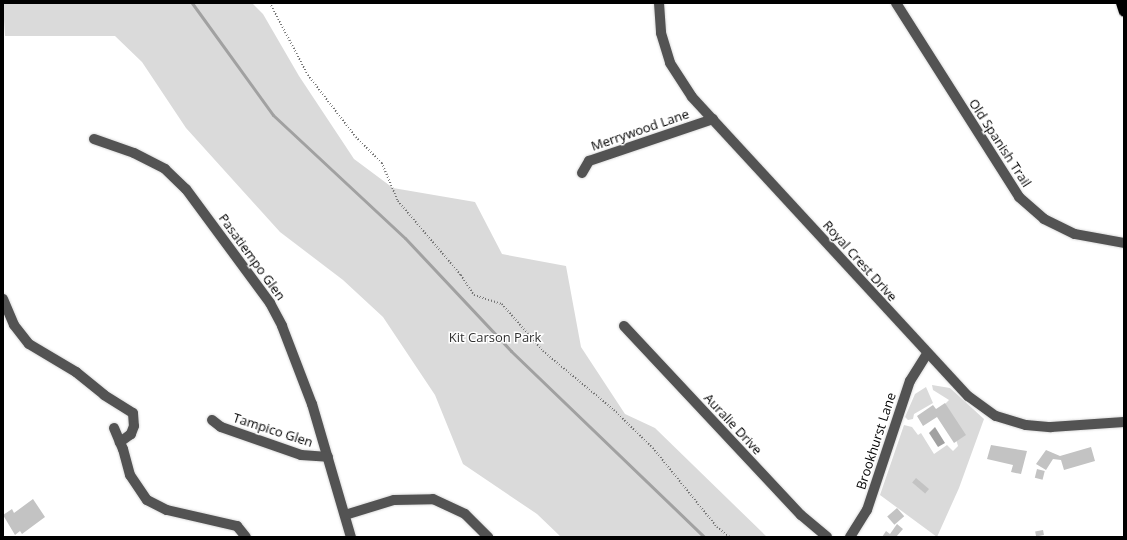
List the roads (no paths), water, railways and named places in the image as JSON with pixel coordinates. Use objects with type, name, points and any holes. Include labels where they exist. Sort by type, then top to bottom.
[{"type":"main road","points":[[1121,3],[1124,12]]},
{"type":"street","name":"Royal Crest Drive","points":[[659,3],[661,33],[670,63],[692,97],[927,354],[975,403],[1007,420],[1026,425],[1052,427],[1124,422]]},
{"type":"street","name":"Old Spanish Trail","points":[[896,3],[1019,197],[1044,219],[1075,234],[1124,243]]},
{"type":"street","name":"Merrywood Lane","points":[[582,173],[589,161],[713,119]]},
{"type":"street","name":"Pasatiempo Glen","points":[[94,139],[134,153],[165,169],[186,189],[266,297],[282,326],[312,404],[352,537]]},
{"type":"street","points":[[3,299],[14,325],[29,344],[76,372],[104,395],[133,413],[134,426],[131,434],[120,442]]},
{"type":"street","name":"Auralie Drive","points":[[624,326],[801,515],[827,537]]},
{"type":"street","name":"Brookhurst Lane","points":[[850,537],[867,510],[910,380],[927,354]]},
{"type":"street","name":"Tampico Glen","points":[[212,420],[221,427],[301,455],[328,457]]},
{"type":"street","points":[[114,428],[130,475],[148,500],[167,510],[237,526],[246,537]]},
{"type":"street","points":[[345,516],[394,500],[433,499],[465,514],[488,537]]},
{"type":"waterway","points":[[192,3],[273,115],[405,238],[511,351],[704,537]]},
{"type":"park label","name":"Kit Carson Park","points":[[495,337]]}]
